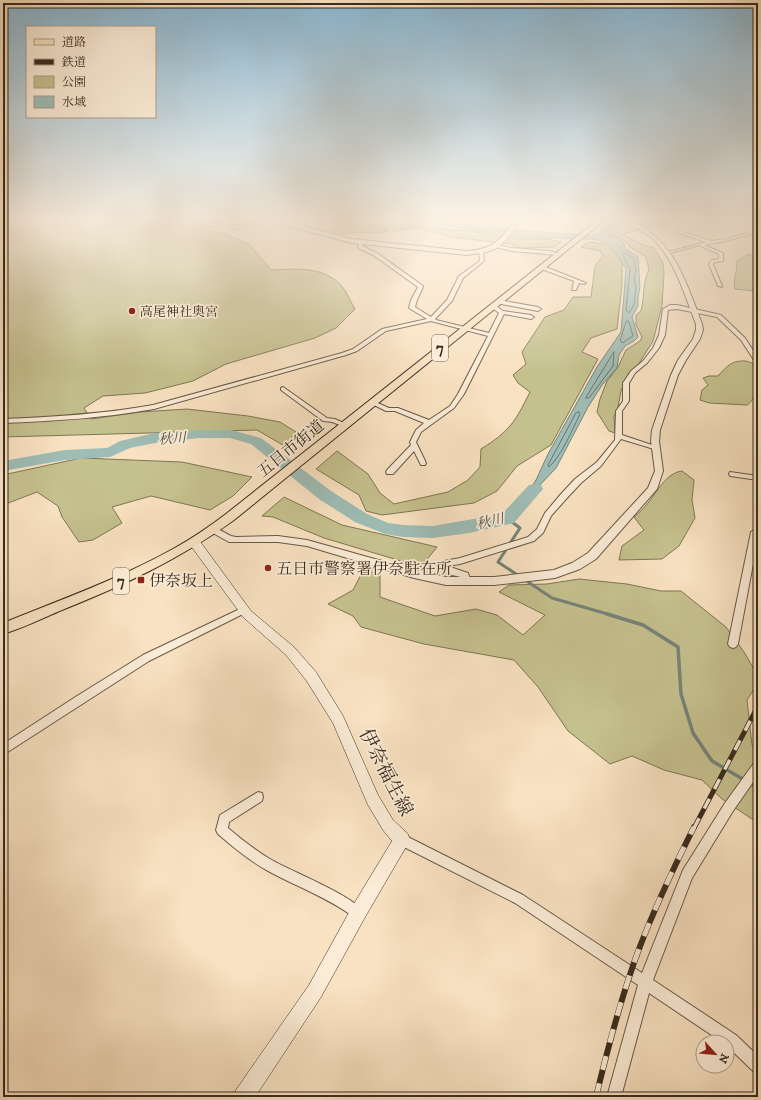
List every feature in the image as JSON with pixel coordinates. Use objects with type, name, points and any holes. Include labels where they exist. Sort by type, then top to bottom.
[{"type":"main road","name":"五日市街道","points":[[3,629],[130,577],[196,543],[373,403],[537,269]]},
{"type":"main road","name":"伊奈福生線","points":[[196,543],[244,610],[290,651],[312,676],[338,720],[376,805],[388,825],[402,840],[358,913],[315,992],[243,1097]]},
{"type":"street","points":[[397,269],[421,287],[414,300],[412,308],[431,319],[490,335]]},
{"type":"street","points":[[3,421],[88,416],[127,412],[165,405],[344,354],[355,350],[384,330],[431,319],[436,316],[449,301],[461,277],[471,269]]},
{"type":"street","points":[[547,269],[584,283]]},
{"type":"street","points":[[214,530],[232,540],[278,539],[307,543],[424,577],[446,581],[467,582],[508,580],[546,576],[569,570],[589,559],[652,489],[659,471],[655,438],[656,430],[678,366],[698,337],[699,326],[678,269]]},
{"type":"street","points":[[713,269],[720,286]]},
{"type":"street","points":[[574,289],[578,280]]},
{"type":"street","points":[[496,304],[538,309]]},
{"type":"street","points":[[496,304],[502,312],[530,317]]},
{"type":"street","points":[[467,582],[465,575],[446,570],[441,566],[442,564],[460,561],[531,539],[540,531],[548,515],[564,496],[578,481],[599,464],[618,440],[619,411],[626,401],[626,383],[633,372],[645,362],[656,348],[662,335],[666,309],[670,307],[677,307],[694,312],[719,316],[743,339],[758,362]]},
{"type":"street","points":[[424,463],[413,442],[418,431],[452,406],[460,394],[502,312]]},
{"type":"street","points":[[283,389],[325,420],[333,420],[345,425]]},
{"type":"street","points":[[373,403],[388,410],[396,409],[429,423]]},
{"type":"street","points":[[618,436],[656,448]]},
{"type":"street","points":[[390,472],[415,445]]},
{"type":"street","points":[[733,474],[758,478]]},
{"type":"street","points":[[733,644],[755,532],[758,533]]},
{"type":"street","points":[[3,750],[80,699],[151,655],[244,610]]},
{"type":"street","points":[[614,1097],[645,983],[687,874],[758,766]]},
{"type":"street","points":[[258,797],[224,819],[222,830],[246,852],[344,902],[358,913]]},
{"type":"street","points":[[402,840],[519,899],[548,917],[731,1040],[758,1066]]},
{"type":"green space","points":[[3,269],[308,270],[316,271],[333,278],[342,286],[355,309],[336,328],[315,338],[226,364],[193,381],[145,393],[103,396],[84,408],[91,419],[140,412],[187,409],[248,416],[280,422],[296,432],[302,441],[288,448],[257,430],[3,437]]},
{"type":"green space","points":[[595,269],[622,269],[622,285],[617,329],[591,338],[582,352],[598,359],[551,445],[517,466],[497,491],[474,503],[382,515],[366,511],[359,495],[316,469],[337,451],[368,474],[380,493],[394,504],[448,492],[468,480],[480,467],[481,449],[499,437],[511,425],[530,392],[518,383],[513,375],[526,364],[522,352],[545,317],[564,310],[573,297],[591,297]]},
{"type":"green space","points":[[664,269],[662,306],[653,341],[638,365],[628,374],[621,391],[618,407],[614,417],[615,433],[609,431],[597,412],[607,381],[618,367],[626,350],[640,341],[642,337],[636,325],[636,315],[641,311],[644,285],[649,270]]},
{"type":"green space","points":[[737,269],[758,269],[758,279],[754,291],[735,289],[734,281]]},
{"type":"green space","points":[[746,361],[755,365],[758,374],[756,392],[747,405],[709,403],[700,400],[702,390],[708,385],[703,378],[718,376],[730,364]]},
{"type":"green space","points":[[81,458],[182,462],[252,477],[233,496],[210,510],[151,496],[112,507],[122,523],[93,540],[79,542],[62,517],[58,506],[37,492],[3,505],[3,475]]},
{"type":"green space","points":[[682,471],[694,480],[692,500],[695,518],[679,546],[662,559],[619,560],[622,546],[644,530],[634,517],[671,475]]},
{"type":"green space","points":[[284,497],[342,525],[437,547],[421,567],[324,538],[273,517],[262,516]]},
{"type":"green space","points":[[364,569],[380,570],[380,597],[435,616],[476,609],[497,615],[523,635],[545,615],[499,592],[509,585],[547,584],[579,579],[627,584],[661,591],[681,591],[726,627],[744,652],[758,676],[758,683],[747,700],[752,745],[758,749],[758,823],[722,799],[702,780],[664,770],[632,756],[610,764],[568,731],[538,687],[514,660],[424,644],[361,627],[353,616],[328,604],[353,590]]},
{"type":"water","points":[[626,269],[639,269],[640,287],[638,306],[632,317],[638,337],[625,346],[619,355],[617,368],[602,385],[588,407],[556,468],[519,507],[536,480],[548,454],[597,367],[621,332]]},
{"type":"waterway","name":"秋川","points":[[3,466],[65,455],[110,452],[125,444],[155,438],[199,434],[231,434],[256,441],[325,495],[361,518],[385,528],[403,531],[433,532],[469,527],[508,519],[535,489]]},
{"type":"waterway","points":[[508,519],[520,528],[498,562],[519,576]]},
{"type":"waterway","points":[[525,580],[552,598],[611,615]]},
{"type":"waterway","points":[[607,614],[643,625],[678,647],[681,694],[693,733],[712,761],[758,788]]},
{"type":"railway","points":[[758,284],[756,296],[758,307]]},
{"type":"railway","points":[[694,828],[758,706]]},
{"type":"railway","points":[[596,1097],[615,1022],[639,949],[665,887],[694,827]]},
{"type":"place","name":"高尾神社奥宮","points":[[132,311]]},
{"type":"place","name":"五日市警察署伊奈駐在所","points":[[268,568]]},
{"type":"place","name":"伊奈坂上","points":[[141,580]]}]
